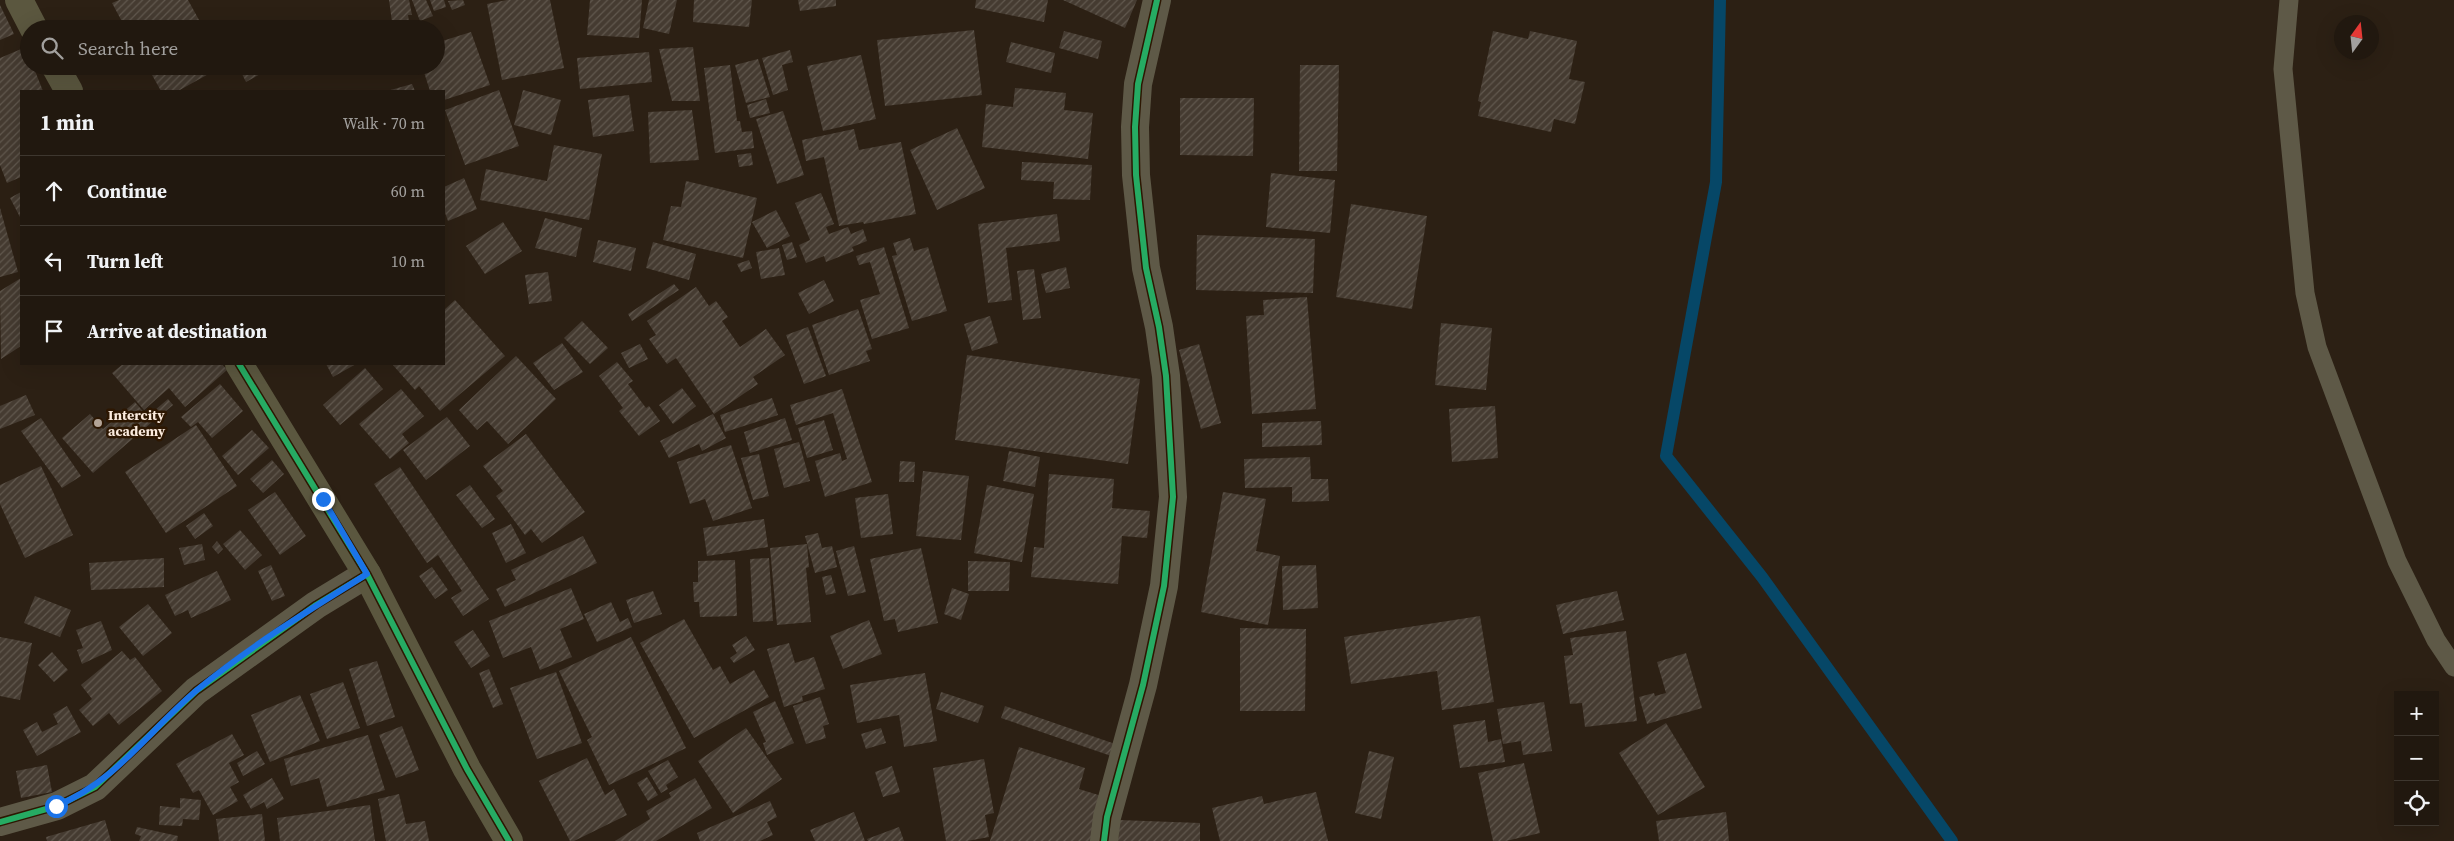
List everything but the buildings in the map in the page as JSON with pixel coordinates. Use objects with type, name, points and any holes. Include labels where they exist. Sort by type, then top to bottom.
[{"type":"street","points":[[19,0],[29,20]]},
{"type":"street","points":[[1104,841],[1107,817],[1143,684],[1164,586],[1172,497],[1166,376],[1159,327],[1146,268],[1136,175],[1135,127],[1138,84],[1145,44],[1157,0]]},
{"type":"street","points":[[60,75],[68,90]]},
{"type":"street","points":[[240,365],[367,574],[467,769],[509,841]]},
{"type":"street","points":[[0,822],[56,806],[95,787],[196,691],[316,605],[367,574]]},
{"type":"lane","points":[[2288,0],[2283,69],[2305,294],[2317,347],[2397,561],[2436,640],[2454,668]]},
{"type":"waterway","points":[[1720,0],[1716,182],[1666,456],[1762,577],[1952,841]]},
{"type":"cycle path","points":[[1104,841],[1107,817],[1143,685],[1164,586],[1173,497],[1166,376],[1159,327],[1146,268],[1136,175],[1135,127],[1138,84],[1157,0]]},
{"type":"cycle path","points":[[240,365],[367,574],[467,769],[509,841]]},
{"type":"cycle path","points":[[0,822],[57,806],[95,787],[196,691],[316,605],[367,574]]},
{"type":"place","name":"Intercity academy","points":[[98,423]]},
{"type":"route","points":[[56,806],[77,798],[95,787],[196,691],[230,664],[316,605],[367,574],[323,499]]}]
